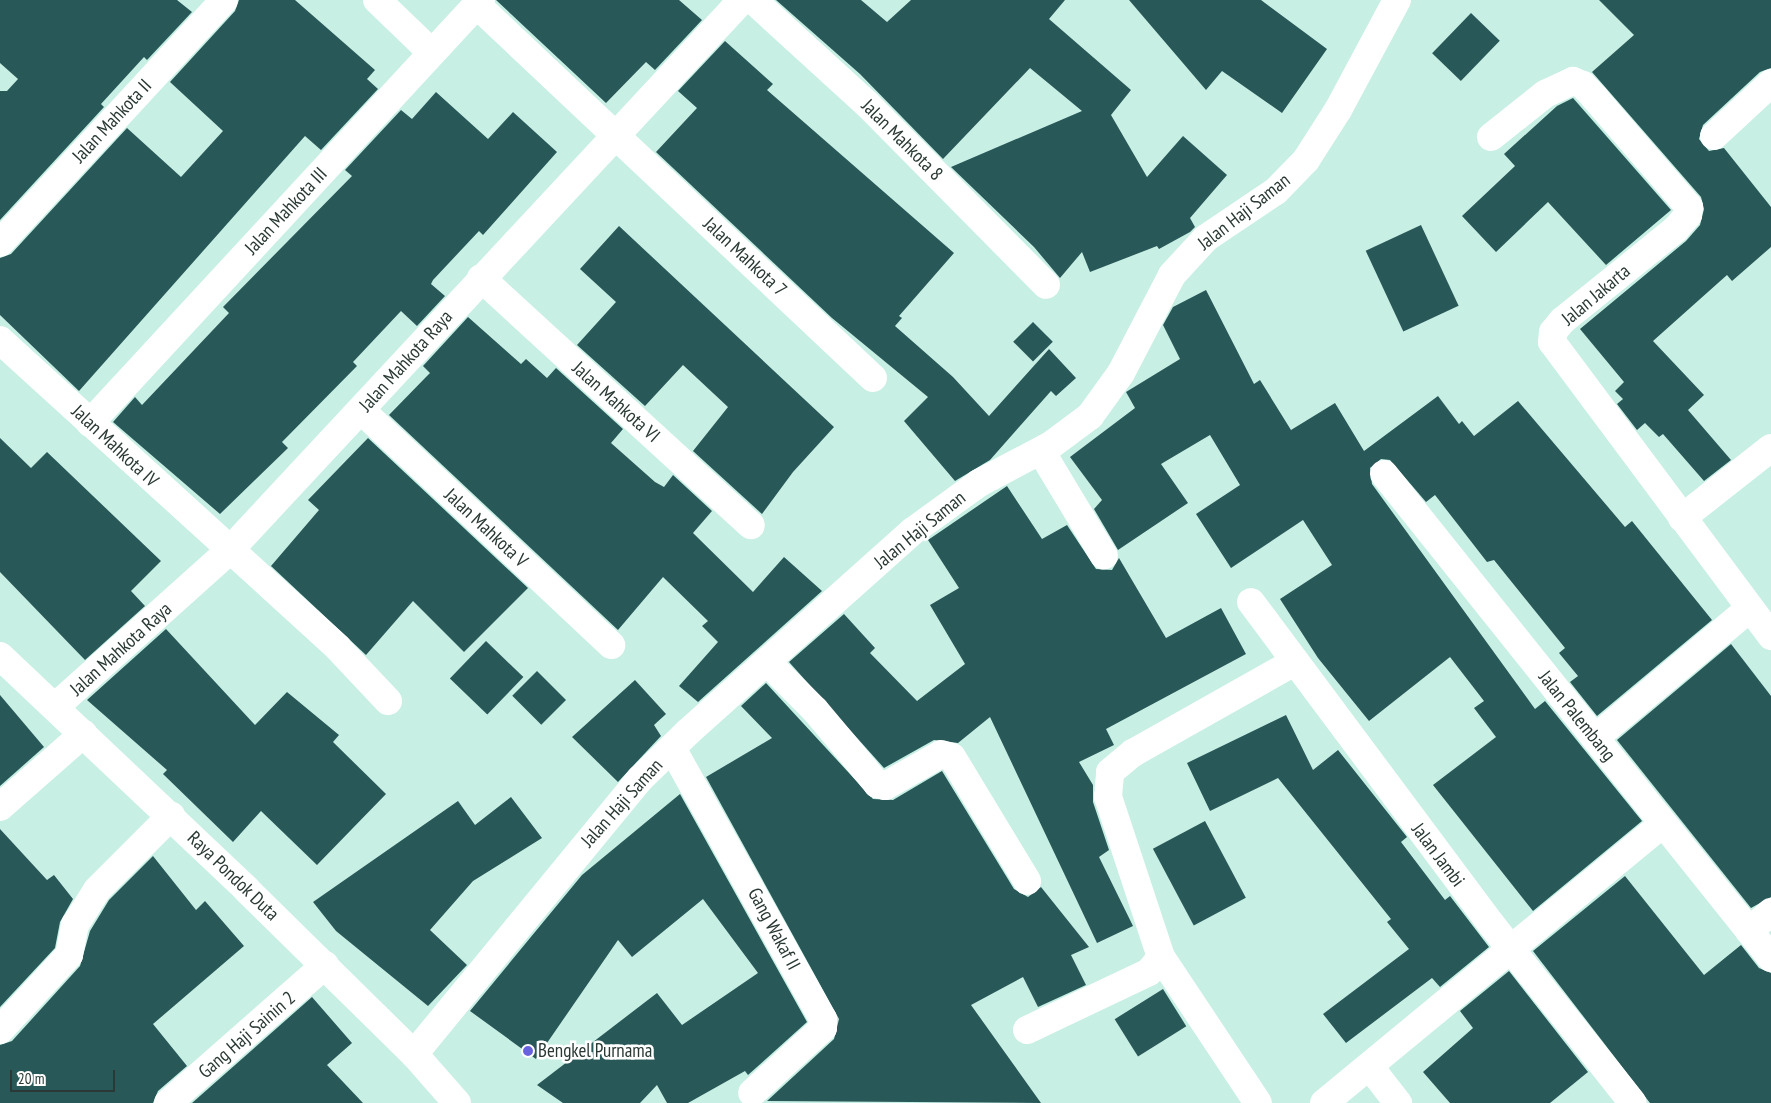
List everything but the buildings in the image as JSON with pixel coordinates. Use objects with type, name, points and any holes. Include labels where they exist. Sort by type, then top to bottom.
[{"type":"street","name":"Jalan Mahkota II","points":[[0,242],[224,0]]},
{"type":"street","points":[[377,0],[432,53]]},
{"type":"street","name":"Jalan Mahkota Raya","points":[[55,707],[229,551],[362,410],[481,278],[617,136],[742,0]]},
{"type":"street","name":"Jalan Mahkota 8","points":[[753,0],[868,105],[1046,285]]},
{"type":"street","name":"Jalan Haji Saman","points":[[414,1054],[640,779],[672,748],[913,531],[979,483],[1041,451],[1072,431],[1103,400],[1122,373],[1172,275],[1206,238],[1276,191],[1306,160],[1338,110],[1397,0]]},
{"type":"street","name":"Jalan Mahkota III","points":[[90,423],[479,2]]},
{"type":"street","name":"Jalan Mahkota 7","points":[[479,2],[617,136],[873,378]]},
{"type":"street","name":"Jalan Jakarta","points":[[1492,136],[1545,94],[1572,81],[1589,91],[1689,207],[1688,215],[1676,229],[1562,321],[1553,332],[1552,342],[1771,636]]},
{"type":"street","points":[[1714,136],[1771,83]]},
{"type":"street","name":"Jalan Mahkota VI","points":[[481,278],[751,525]]},
{"type":"street","name":"Jalan Mahkota IV","points":[[0,340],[229,551],[338,648],[388,701]]},
{"type":"street","name":"Jalan Mahkota V","points":[[362,410],[611,645]]},
{"type":"street","points":[[1682,518],[1771,448]]},
{"type":"street","points":[[1041,451],[1104,556]]},
{"type":"street","name":"Jalan Palembang","points":[[1384,474],[1771,958]]},
{"type":"street","name":"Jalan Jambi","points":[[1251,602],[1293,662],[1512,950],[1632,1103]]},
{"type":"street","points":[[1595,738],[1750,608]]},
{"type":"street","name":"Raya Pondok Duta","points":[[0,656],[171,816],[324,965],[414,1054],[457,1103]]},
{"type":"street","points":[[767,662],[815,710],[877,784],[885,786],[941,754],[952,757],[1027,881]]},
{"type":"street","points":[[1258,1103],[1161,957],[1108,797],[1110,772],[1133,752],[1293,662]]},
{"type":"street","points":[[0,807],[83,734]]},
{"type":"street","name":"Gang Wakaf II","points":[[672,748],[823,1019],[823,1028],[752,1094]]},
{"type":"street","points":[[0,1030],[69,955],[75,925],[97,890],[171,816]]},
{"type":"street","points":[[1324,1103],[1663,824]]},
{"type":"street","points":[[1749,931],[1771,912]]},
{"type":"street","points":[[1027,1030],[1149,972],[1161,957]]},
{"type":"street","name":"Gang Haji Sainin 2","points":[[168,1103],[324,965]]},
{"type":"street","points":[[1370,1067],[1398,1103]]},
{"type":"place","name":"Bengkel Purnama","points":[[528,1051]]}]
